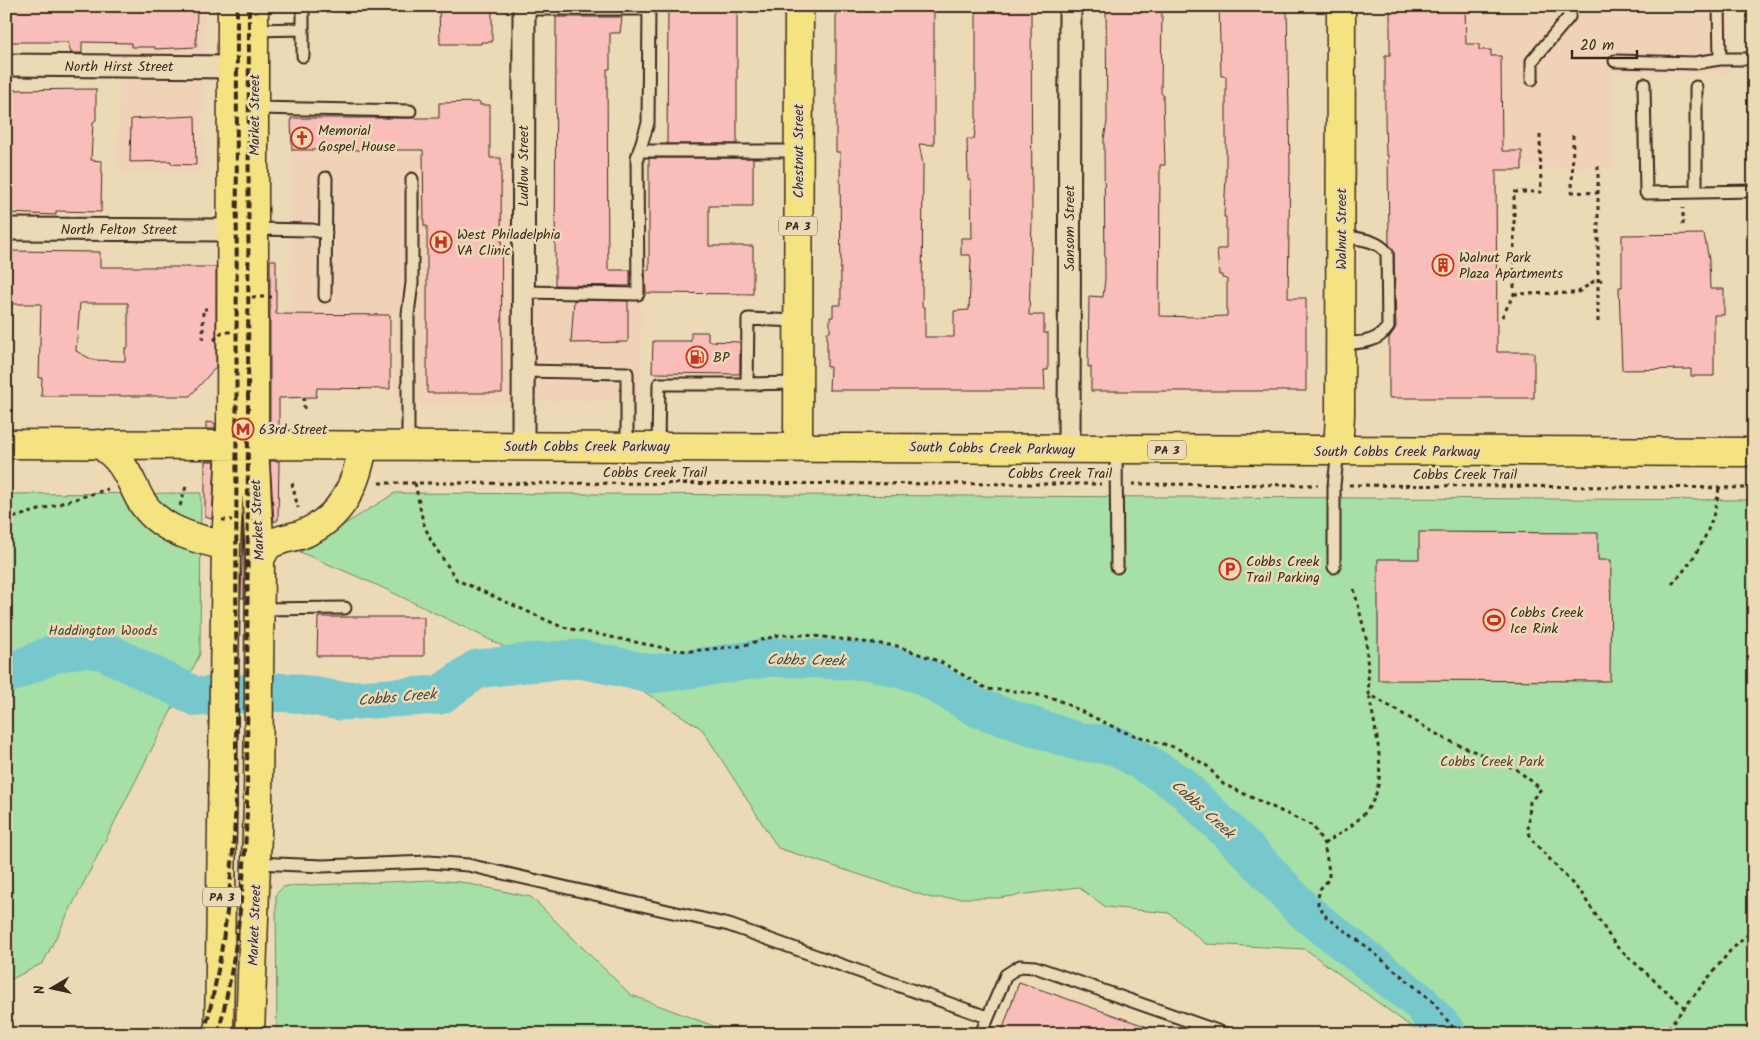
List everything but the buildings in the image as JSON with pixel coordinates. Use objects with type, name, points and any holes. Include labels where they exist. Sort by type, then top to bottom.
[{"type":"main road","name":"Market Street","points":[[232,6],[232,67],[242,229],[242,445],[260,559],[256,863],[250,1034]]},
{"type":"main road","name":"Chestnut Street","points":[[798,446],[799,6]]},
{"type":"main road","name":"Walnut Street","points":[[1338,451],[1341,344],[1341,6]]},
{"type":"main road","name":"Market Street","points":[[242,229],[254,108],[254,18]]},
{"type":"main road","name":"South Cobbs Creek Parkway","points":[[6,444],[798,446],[1116,450],[1754,452]]},
{"type":"main road","points":[[99,444],[118,458],[141,499],[161,522],[191,538],[224,533]]},
{"type":"main road","name":"Market Street","points":[[219,1034],[224,760],[224,533],[242,445]]},
{"type":"main road","points":[[260,559],[267,546],[316,528],[341,506],[354,482],[363,445]]},
{"type":"street","name":"Sansom Street","points":[[1069,449],[1070,6]]},
{"type":"street","name":"Ludlow Street","points":[[523,445],[524,8]]},
{"type":"street","name":"North Hirst Street","points":[[6,65],[232,67]]},
{"type":"street","name":"North Felton Street","points":[[6,228],[242,229]]},
{"type":"lane","points":[[303,6],[303,56]]},
{"type":"lane","points":[[1532,79],[1532,61],[1569,17],[1571,6]]},
{"type":"lane","points":[[1719,6],[1720,59]]},
{"type":"lane","points":[[523,292],[638,294],[637,158],[648,123],[649,8],[524,8]]},
{"type":"lane","points":[[254,18],[303,29]]},
{"type":"lane","points":[[1614,60],[1695,63],[1720,59],[1754,58]]},
{"type":"lane","points":[[1644,84],[1646,193],[1754,191]]},
{"type":"lane","points":[[1696,87],[1696,192]]},
{"type":"lane","points":[[254,108],[410,111]]},
{"type":"lane","points":[[639,151],[798,151]]},
{"type":"lane","points":[[326,178],[326,296]]},
{"type":"lane","points":[[408,445],[408,314],[412,283],[412,179]]},
{"type":"lane","points":[[242,229],[312,230],[326,233]]},
{"type":"lane","points":[[1341,236],[1371,241],[1382,246],[1388,253],[1388,327],[1381,336],[1372,341],[1341,344]]},
{"type":"lane","points":[[747,384],[748,319],[798,321]]},
{"type":"lane","points":[[523,371],[627,373],[628,446]]},
{"type":"lane","points":[[658,446],[659,384],[798,383]]},
{"type":"lane","points":[[1116,450],[1116,567]]},
{"type":"lane","points":[[1334,567],[1334,485],[1338,451]]},
{"type":"lane","points":[[260,608],[345,608]]},
{"type":"lane","points":[[256,863],[322,866],[429,862],[468,865],[729,925],[987,1017]]},
{"type":"lane","points":[[981,1034],[1006,975],[1020,966],[1035,967],[1226,1034]]},
{"type":"path","points":[[1502,317],[1514,294],[1514,192],[1541,192],[1540,135]]},
{"type":"path","points":[[1573,135],[1572,192],[1598,193]]},
{"type":"path","points":[[1598,166],[1598,325]]},
{"type":"path","points":[[1514,294],[1577,293],[1598,281],[1604,280]]},
{"type":"path","points":[[252,297],[272,297]]},
{"type":"path","points":[[214,340],[222,332],[234,332]]},
{"type":"path","points":[[304,397],[304,410]]},
{"type":"path","points":[[179,506],[187,483]]},
{"type":"path","points":[[292,483],[299,508]]},
{"type":"path","name":"Cobbs Creek Trail","points":[[376,483],[1116,484],[1754,488]]},
{"type":"path","points":[[415,483],[416,499],[425,529],[440,556],[457,580],[562,627],[691,652],[741,646],[779,635],[825,636],[897,646],[941,662],[987,689],[1025,692],[1056,699],[1124,732],[1177,748],[1207,766],[1223,784],[1313,826],[1324,844],[1329,879],[1319,890],[1318,904],[1327,918],[1363,944],[1432,1001],[1458,1034]]},
{"type":"path","points":[[6,520],[116,486]]},
{"type":"path","points":[[1672,584],[1699,549],[1710,528],[1717,509],[1719,488]]},
{"type":"path","points":[[224,533],[232,520]]},
{"type":"path","points":[[252,521],[267,520]]},
{"type":"path","points":[[1324,844],[1360,818],[1371,805],[1378,789],[1380,770],[1369,694],[1366,637],[1354,589]]},
{"type":"path","points":[[1369,694],[1445,739],[1516,769],[1541,788],[1530,802],[1528,830],[1533,842],[1582,894],[1616,946],[1684,1007]]},
{"type":"path","points":[[1663,1034],[1730,951],[1754,930]]},
{"type":"shaded area","points":[[119,6],[204,6],[203,172],[118,172]]},
{"type":"shaded area","points":[[1392,6],[1730,6],[1731,73],[1611,73],[1611,168],[1392,168]]},
{"type":"shaded area","points":[[291,153],[512,155],[514,301],[641,300],[641,400],[394,404],[396,314],[290,313]]},
{"type":"green space","name":"Haddington Woods","points":[[201,493],[200,654],[43,963],[6,982],[6,494]]},
{"type":"green space","name":"Cobbs Creek Park","points":[[395,493],[1754,500],[1754,1034],[1421,1034],[1305,949],[1206,944],[1169,913],[1106,907],[1078,887],[998,898],[931,898],[778,848],[702,729],[621,677],[540,664],[379,586],[300,552]]},
{"type":"green space","points":[[433,880],[460,882],[531,897],[631,995],[735,1034],[277,1034],[276,894],[283,887]]},
{"type":"waterway","name":"Cobbs Creek","points":[[6,675],[53,654],[81,648],[102,650],[197,697],[268,692],[294,693],[340,701],[440,695],[477,669],[579,659],[653,674],[772,657],[871,661],[920,674],[978,708],[1076,741],[1117,746],[1179,784],[1251,854],[1303,910],[1420,1002],[1448,1034]]},
{"type":"railway","points":[[204,1034],[222,946],[233,857],[236,797],[237,6]]},
{"type":"railway","points":[[218,1034],[235,951],[244,868],[247,811],[249,6]]},
{"type":"place","name":"Memorial Gospel House","points":[[302,138]]},
{"type":"place","name":"West Philadelphia VA Clinic","points":[[441,242]]},
{"type":"place","name":"Walnut Park Plaza Apartments","points":[[1443,265]]},
{"type":"place","name":"BP","points":[[697,357]]},
{"type":"place","name":"63rd Street","points":[[243,429]]},
{"type":"place","name":"Cobbs Creek Trail Parking","points":[[1230,569]]},
{"type":"place","name":"Cobbs Creek Ice Rink","points":[[1494,620]]}]
